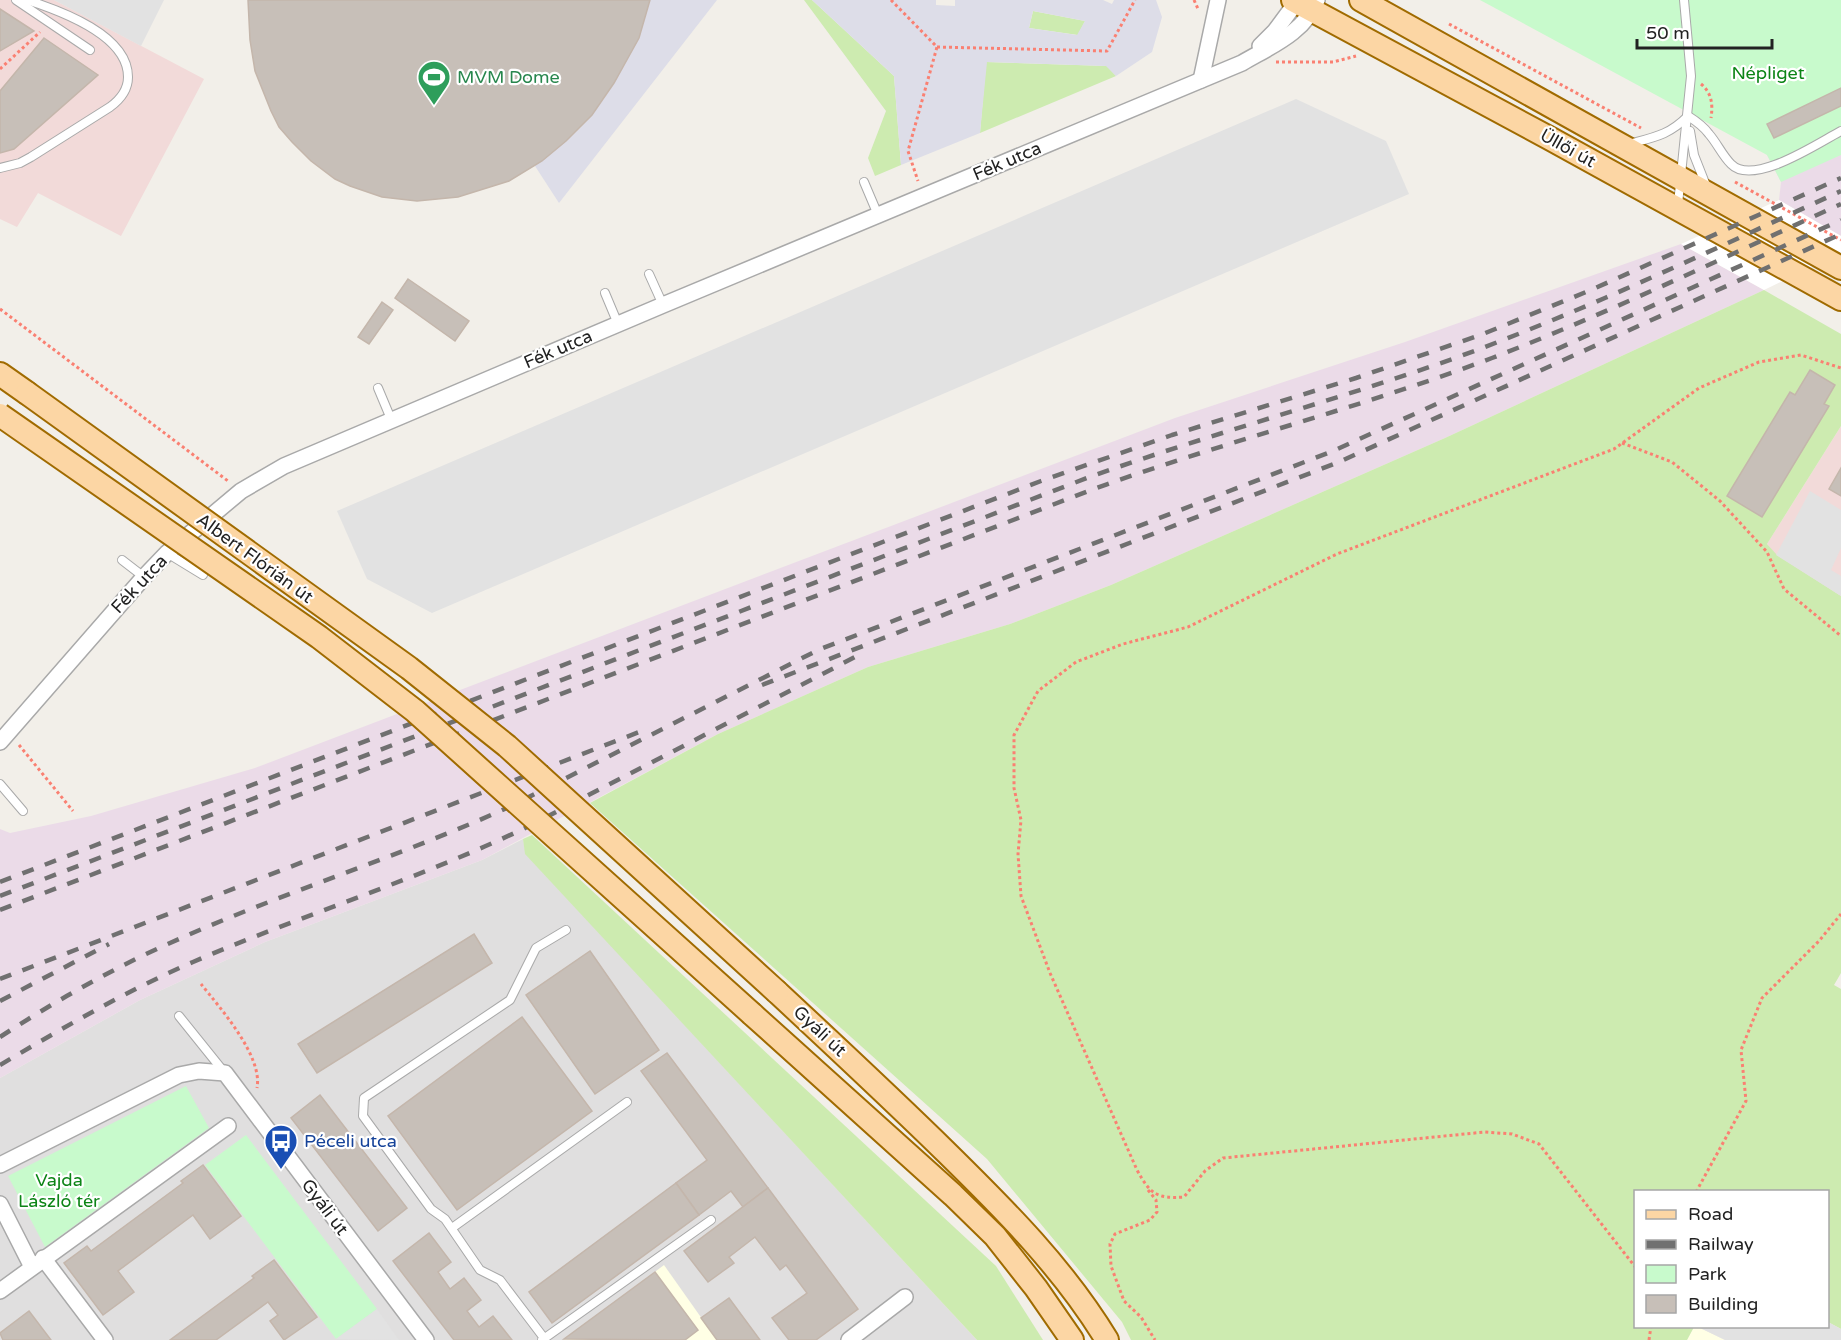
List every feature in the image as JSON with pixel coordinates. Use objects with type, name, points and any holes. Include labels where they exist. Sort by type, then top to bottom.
[{"type":"main road","name":"Üllői út","points":[[1361,0],[1841,268]]},
{"type":"main road","name":"Üllői út","points":[[1303,3],[1841,299]]},
{"type":"main road","name":"Albert Flórián út","points":[[0,374],[410,668],[507,746]]},
{"type":"main road","name":"Albert Flórián út","points":[[0,416],[319,637],[415,711],[474,765]]},
{"type":"main road","name":"Gyáli út","points":[[507,746],[879,1086],[996,1201],[1069,1284],[1107,1340]]},
{"type":"main road","name":"Gyáli út","points":[[474,765],[953,1195],[994,1236],[1036,1288],[1072,1340]]},
{"type":"street","points":[[1201,80],[1218,0]]},
{"type":"street","name":"Fék utca","points":[[0,742],[167,553],[241,491],[284,466],[391,419],[1242,63],[1303,3]]},
{"type":"street","points":[[0,1165],[179,1075],[199,1071],[225,1073]]},
{"type":"street","name":"Gyáli út","points":[[225,1073],[426,1340]]},
{"type":"street","points":[[0,1291],[228,1126]]},
{"type":"street","points":[[0,1204],[37,1263],[105,1340]]},
{"type":"street","points":[[849,1340],[905,1297]]},
{"type":"lane","points":[[16,0],[90,50]]},
{"type":"lane","points":[[0,168],[20,163],[31,157],[110,107],[119,100],[128,83],[126,62],[122,54],[106,37],[54,9],[27,0]]},
{"type":"lane","points":[[1677,208],[1691,76],[1684,0]]},
{"type":"lane","points":[[1622,145],[1661,136],[1675,129],[1688,116]]},
{"type":"lane","points":[[1688,116],[1709,133],[1735,168],[1750,172],[1773,166],[1841,131]]},
{"type":"lane","points":[[1688,116],[1694,156],[1710,195]]},
{"type":"lane","points":[[864,182],[878,215]]},
{"type":"lane","points":[[649,274],[663,305]]},
{"type":"lane","points":[[605,293],[618,324]]},
{"type":"lane","points":[[378,388],[391,419]]},
{"type":"lane","points":[[167,553],[203,575]]},
{"type":"lane","points":[[122,560],[144,577]]},
{"type":"lane","points":[[0,784],[23,811]]},
{"type":"lane","points":[[566,930],[536,948],[510,1000],[363,1098],[363,1116],[431,1209],[445,1219],[452,1228],[480,1270],[500,1280],[543,1339],[711,1220]]},
{"type":"lane","points":[[179,1016],[225,1073]]},
{"type":"lane","points":[[452,1228],[627,1102]]},
{"type":"path","points":[[891,0],[937,47],[1107,51],[1135,0]]},
{"type":"path","points":[[1194,0],[1200,16]]},
{"type":"path","points":[[0,69],[38,35],[46,21]]},
{"type":"path","points":[[1447,23],[1646,130]]},
{"type":"path","points":[[924,196],[908,151],[937,47]]},
{"type":"path","points":[[1276,62],[1333,62]]},
{"type":"path","points":[[0,309],[241,491]]},
{"type":"path","points":[[1155,1340],[1141,1317],[1124,1301],[1111,1266],[1110,1244],[1115,1234],[1150,1220],[1157,1212],[1156,1200],[1137,1170],[1050,973],[1021,896],[1018,854],[1021,820],[1014,788],[1014,735],[1038,691],[1077,662],[1123,644],[1188,627],[1337,554],[1614,449],[1699,388],[1759,362],[1801,355],[1841,368]]},
{"type":"path","points":[[1622,443],[1672,462],[1719,501],[1767,552],[1784,589],[1841,636]]},
{"type":"path","points":[[28,755],[73,811]]},
{"type":"path","points":[[1697,1190],[1746,1101],[1741,1050],[1762,998],[1819,941],[1841,914]]},
{"type":"path","points":[[201,984],[244,1040],[259,1078],[253,1112]]},
{"type":"path","points":[[1147,1188],[1165,1198],[1184,1197],[1205,1171],[1223,1158],[1485,1132],[1512,1134],[1539,1144],[1634,1267]]},
{"type":"shaded area","points":[[0,0],[54,0],[204,79],[121,236],[38,193],[17,227],[0,219]]},
{"type":"shaded area","points":[[54,0],[164,0],[141,46]]},
{"type":"shaded area","points":[[650,0],[717,0],[559,203],[535,166],[580,128],[603,100],[639,38]]},
{"type":"shaded area","points":[[812,0],[936,0],[936,5],[955,6],[955,0],[1103,0],[1112,4],[1114,0],[1156,0],[1162,17],[1152,52],[1116,76],[1106,66],[987,62],[980,133],[901,165],[894,76]],"holes":[[[1033,11],[1085,21],[1077,35],[1029,28]]]},
{"type":"shaded area","points":[[1841,86],[1841,236],[1779,200],[1781,182],[1767,155]]},
{"type":"shaded area","points":[[1296,99],[1386,141],[1409,194],[432,613],[367,579],[337,511]]},
{"type":"shaded area","points":[[1681,244],[1764,290],[1445,438],[1111,585],[1010,624],[868,667],[718,734],[482,860],[265,942],[140,1000],[0,1078],[0,829],[10,833],[91,816],[255,768],[1175,418],[1405,342]]},
{"type":"shaded area","points":[[1841,426],[1841,596],[1776,555],[1767,544]]},
{"type":"shaded area","points":[[1810,491],[1841,510],[1841,548],[1831,570],[1841,576],[1841,596],[1776,555]]},
{"type":"shaded area","points":[[523,839],[526,854],[977,1340],[0,1340],[0,1078],[140,1000],[265,942],[482,860]]},
{"type":"shaded area","points":[[664,1265],[717,1340],[564,1340]]},
{"type":"shaded area","points":[[377,1309],[399,1340],[336,1339]]},
{"type":"shaded area","points":[[1829,1323],[1841,1329],[1841,1340],[1725,1340],[1700,1328],[1829,1328]]},
{"type":"shaded area","points":[[1693,1328],[1700,1328],[1725,1340],[1687,1340]]},
{"type":"green space","points":[[804,0],[812,0],[894,76],[901,165],[875,176],[868,158],[886,111]]},
{"type":"green space","name":"Népliget","points":[[1480,0],[1841,0],[1841,155],[1781,182],[1767,155]]},
{"type":"green space","points":[[1033,11],[1085,21],[1078,35],[1029,28]]},
{"type":"green space","points":[[986,62],[1107,66],[1116,76],[980,133]]},
{"type":"green space","points":[[1764,290],[1841,334],[1841,426],[1767,544],[1777,555],[1841,596],[1841,973],[1834,985],[1841,989],[1841,1329],[1829,1323],[1829,1190],[1634,1190],[1634,1328],[1693,1328],[1687,1340],[1131,1340],[1122,1322],[987,1159],[590,803],[718,734],[868,667],[1010,624],[1111,585],[1445,438]]},
{"type":"green space","points":[[532,835],[996,1266],[1043,1340],[977,1340],[525,854],[523,839]]},
{"type":"green space","name":"Vajda László tér","points":[[186,1086],[209,1128],[45,1247],[8,1176]]},
{"type":"green space","points":[[246,1135],[377,1309],[336,1339],[205,1165]]},
{"type":"pier","points":[[1779,200],[1841,236],[1841,253],[1764,290],[1681,244]]},
{"type":"building","name":"MVM Dome","points":[[248,0],[650,0],[639,38],[614,83],[592,115],[566,141],[542,161],[509,181],[458,197],[417,201],[382,197],[335,179],[311,161],[279,127],[255,71],[250,40]]},
{"type":"building","points":[[0,9],[34,31],[0,51]]},
{"type":"building","points":[[44,38],[98,75],[14,149],[0,153],[0,91]]},
{"type":"building","points":[[1841,88],[1841,106],[1774,138],[1767,124]]},
{"type":"building","points":[[408,279],[469,321],[455,341],[395,298]]},
{"type":"building","points":[[382,302],[393,310],[369,344],[358,337]]},
{"type":"building","points":[[1810,370],[1835,385],[1824,404],[1829,406],[1762,517],[1727,496],[1790,392],[1795,395]]},
{"type":"building","points":[[1841,468],[1841,496],[1829,489]]},
{"type":"building","points":[[474,934],[492,963],[317,1073],[298,1044]]},
{"type":"building","points":[[590,951],[659,1050],[595,1094],[526,995]]},
{"type":"building","points":[[522,1017],[592,1111],[457,1210],[388,1116]]},
{"type":"building","points":[[667,1053],[768,1188],[743,1207],[731,1191],[699,1215],[676,1183],[707,1160],[641,1071]]},
{"type":"building","points":[[320,1095],[407,1208],[378,1231],[291,1118]]},
{"type":"building","points":[[203,1165],[241,1216],[210,1239],[193,1215],[118,1271],[134,1292],[103,1315],[64,1263],[87,1246],[91,1251],[183,1183],[181,1181]]},
{"type":"building","points":[[676,1183],[699,1215],[552,1323],[529,1292]]},
{"type":"building","points":[[768,1188],[858,1309],[816,1340],[789,1340],[772,1318],[807,1293],[786,1265],[780,1270],[755,1237],[729,1257],[734,1263],[708,1282],[684,1251]]},
{"type":"building","points":[[429,1233],[451,1262],[438,1272],[450,1289],[464,1278],[481,1300],[467,1311],[479,1327],[493,1316],[512,1340],[454,1340],[393,1261]]},
{"type":"building","points":[[274,1260],[317,1317],[284,1340],[270,1321],[278,1315],[268,1302],[216,1340],[170,1340],[254,1278],[252,1276]]},
{"type":"building","points":[[655,1272],[698,1330],[685,1340],[564,1339]]},
{"type":"building","points":[[729,1298],[760,1340],[717,1340],[701,1318]]},
{"type":"building","points":[[29,1311],[51,1340],[3,1340],[0,1333]]},
{"type":"railway","points":[[0,882],[1041,481],[1172,435],[1356,378],[1483,334],[1591,290],[1841,178]]},
{"type":"railway","points":[[0,896],[1087,478],[1458,357],[1651,278],[1841,191]]},
{"type":"railway","points":[[0,910],[1091,490],[1392,393],[1492,358],[1624,303],[1841,204]]},
{"type":"railway","points":[[0,1037],[88,984],[156,949],[261,905],[427,842],[509,807],[818,650],[1333,451],[1841,220]]},
{"type":"railway","points":[[762,685],[1339,462],[1841,234]]},
{"type":"railway","points":[[0,1065],[95,1010],[168,973],[234,945],[442,865],[523,829],[857,656]]},
{"type":"railway","points":[[0,979],[647,729]]},
{"type":"railway","points":[[0,1001],[109,944]]},
{"type":"place","name":"MVM Dome","points":[[434,106]]},
{"type":"place","name":"Péceli utca","points":[[281,1170]]}]
